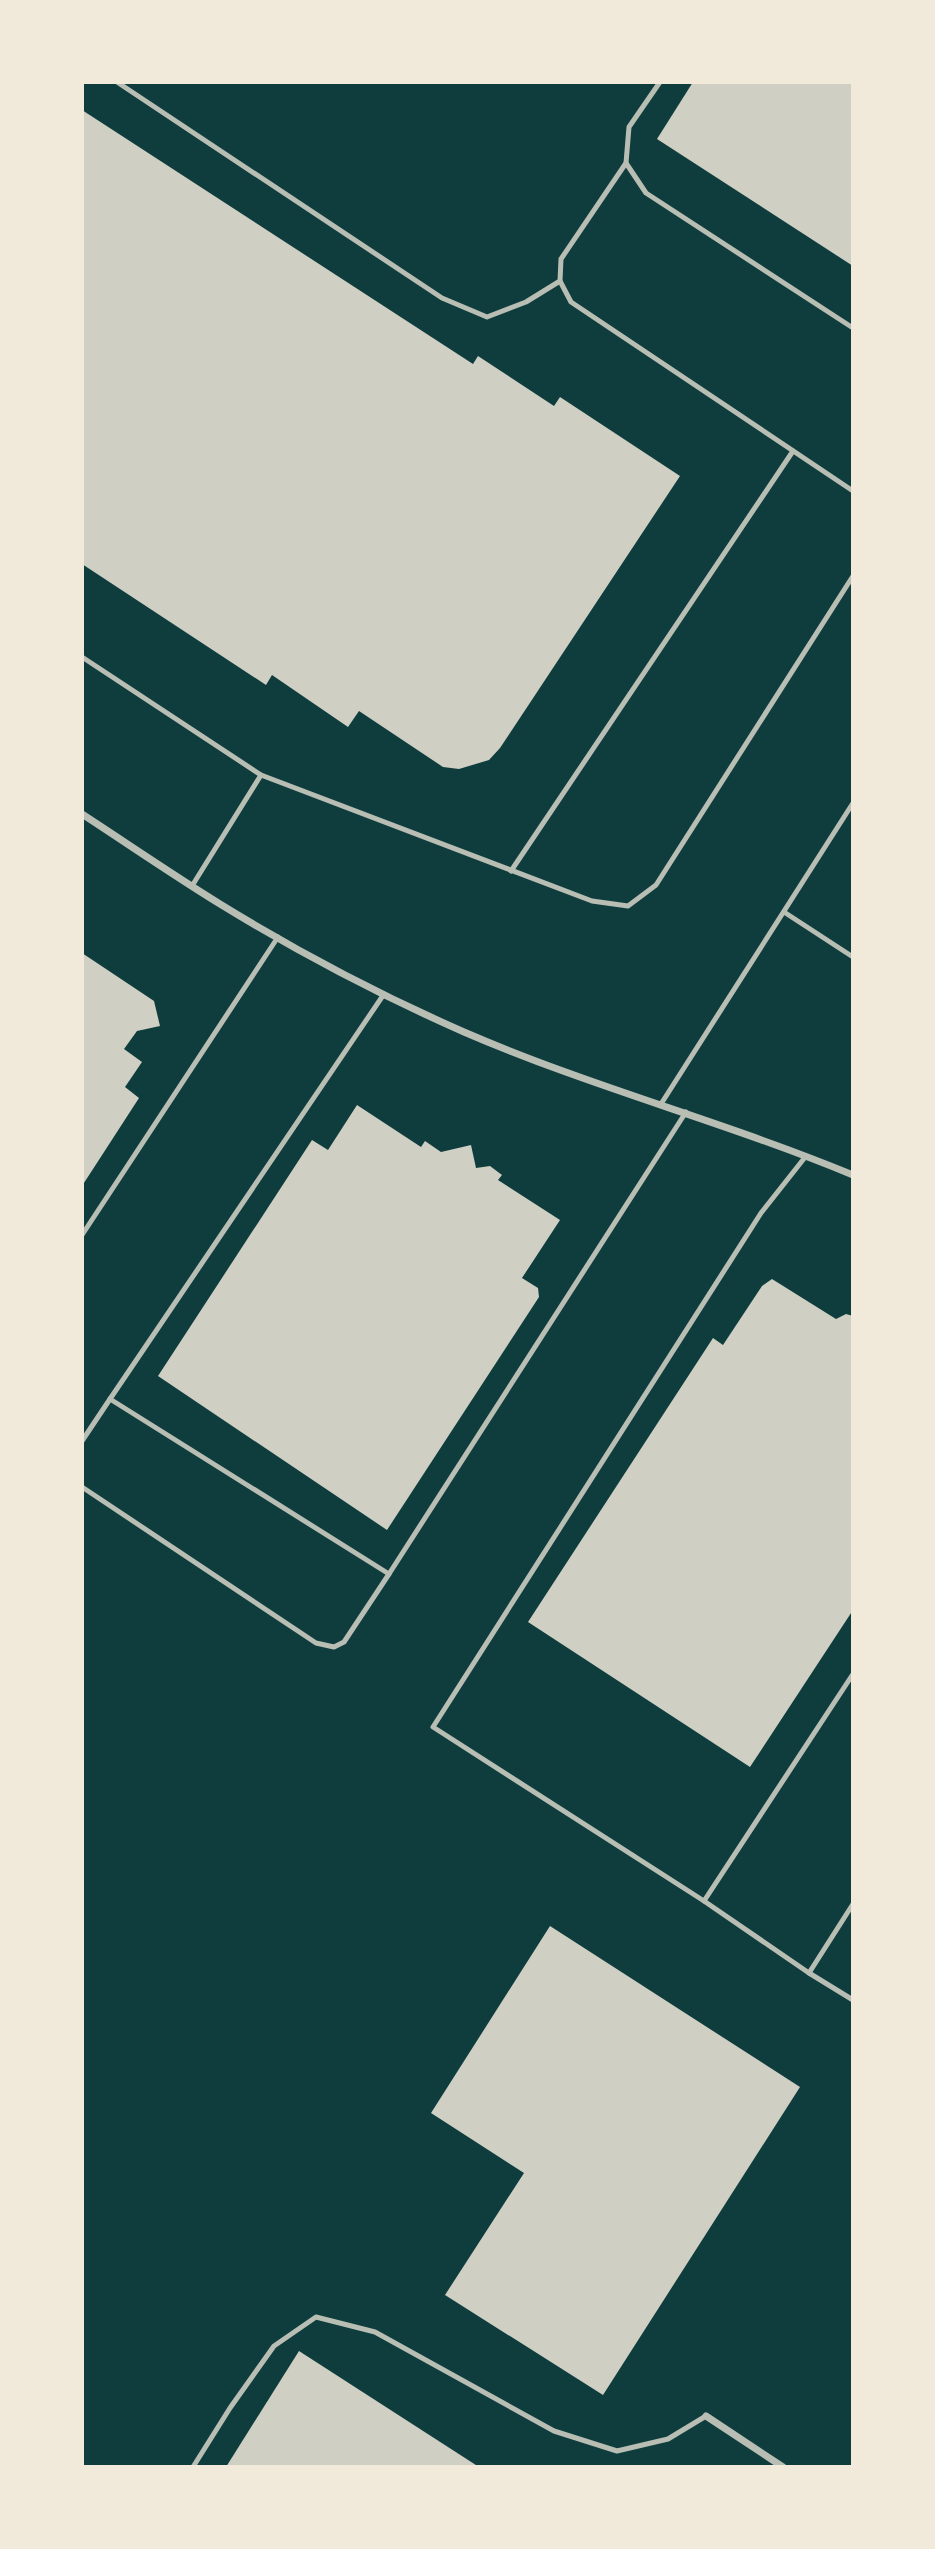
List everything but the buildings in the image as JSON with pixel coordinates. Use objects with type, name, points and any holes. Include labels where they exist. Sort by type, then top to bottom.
[{"type":"street","points":[[82,814],[192,886],[384,995],[478,1037],[579,1077],[686,1112],[853,1175]]},
{"type":"street","points":[[706,2416],[783,2467]]},
{"type":"lane","points":[[117,82],[442,298],[487,317],[526,302],[561,281]]},
{"type":"lane","points":[[660,82],[629,127],[626,163],[561,259],[561,281],[572,302],[853,491]]},
{"type":"lane","points":[[626,163],[646,193],[853,328]]},
{"type":"lane","points":[[511,871],[793,451]]},
{"type":"lane","points":[[82,656],[261,775],[592,901],[628,906],[656,884],[853,576]]},
{"type":"lane","points":[[192,886],[261,775]]},
{"type":"lane","points":[[661,1104],[853,803]]},
{"type":"lane","points":[[784,912],[853,957]]},
{"type":"lane","points":[[82,1235],[278,937]]},
{"type":"lane","points":[[82,1441],[384,995]]},
{"type":"lane","points":[[82,1487],[316,1643],[334,1647],[344,1642],[686,1112]]},
{"type":"lane","points":[[807,1156],[761,1213],[433,1727],[853,2000]]},
{"type":"lane","points":[[110,1399],[389,1574]]},
{"type":"lane","points":[[704,1901],[853,1674]]},
{"type":"lane","points":[[809,1973],[853,1904]]},
{"type":"lane","points":[[193,2467],[274,2346],[316,2317],[374,2332],[554,2431],[617,2451],[668,2439],[706,2416]]}]
